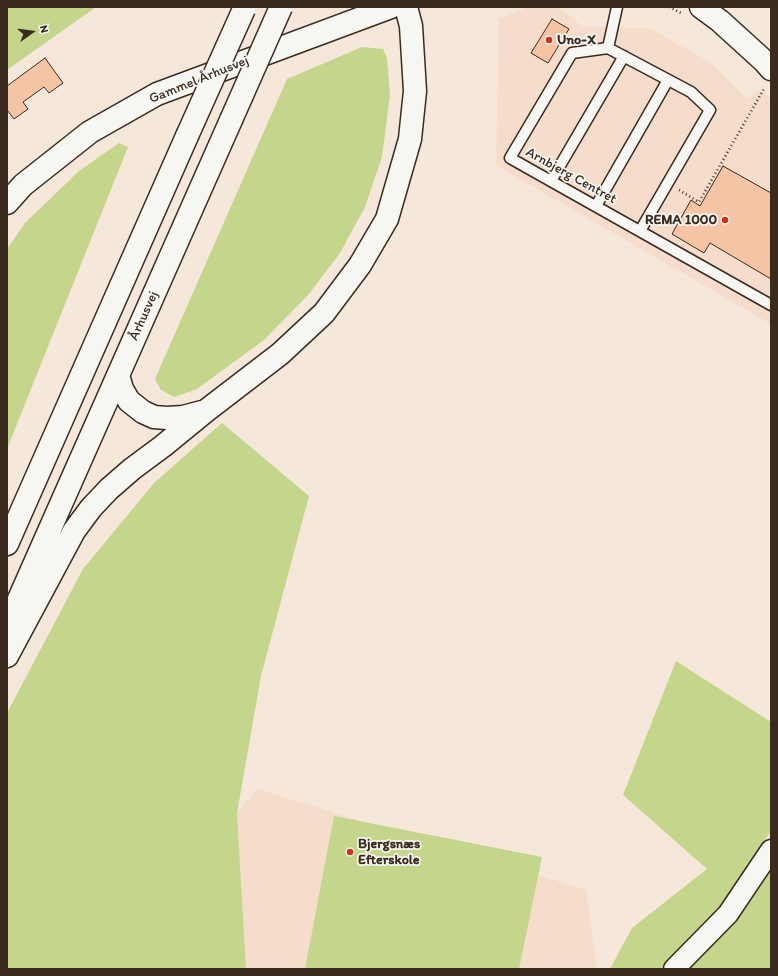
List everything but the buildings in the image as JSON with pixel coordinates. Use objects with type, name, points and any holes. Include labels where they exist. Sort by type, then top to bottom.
[{"type":"main road","name":"Århusvej","points":[[7,626],[281,7]]},
{"type":"main road","name":"Gammel Århusvej","points":[[7,203],[23,185],[90,132],[157,94],[392,7]]},
{"type":"main road","points":[[7,656],[74,531],[91,508],[109,489],[132,469],[280,354],[324,313],[360,265],[387,219],[410,139],[415,91],[411,21],[406,7]]},
{"type":"main road","points":[[701,7],[720,21],[769,77]]},
{"type":"main road","points":[[7,544],[244,8]]},
{"type":"main road","points":[[118,375],[122,389],[128,401],[143,412],[154,417],[182,417],[207,410]]},
{"type":"street","points":[[674,969],[728,914],[771,850]]},
{"type":"lane","points":[[617,7],[608,48],[691,92],[710,110],[640,231]]},
{"type":"lane","name":"Arnbjerg Centret","points":[[608,48],[572,53],[510,158],[771,305]]},
{"type":"lane","points":[[551,181],[624,56]]},
{"type":"lane","points":[[596,206],[668,80]]},
{"type":"path","points":[[668,183],[699,202],[769,77]]},
{"type":"shaded area","points":[[528,7],[558,7],[583,27],[650,28],[712,64],[747,99],[761,89],[771,100],[771,324],[496,165],[499,19]]},
{"type":"shaded area","name":"Bjergsnæs Efterskole","points":[[257,789],[586,890],[597,969],[246,969],[237,813]]},
{"type":"green space","points":[[7,7],[96,7],[7,70]]},
{"type":"green space","points":[[362,47],[383,49],[387,58],[390,95],[382,157],[365,207],[340,253],[309,294],[264,340],[197,389],[174,397],[161,390],[155,379],[287,79]]},
{"type":"green space","points":[[119,143],[128,147],[7,449],[7,249],[25,223],[79,171]]},
{"type":"green space","points":[[222,423],[309,496],[261,676],[237,813],[246,969],[7,969],[7,713],[83,569],[154,483]]},
{"type":"green space","points":[[676,661],[771,722],[771,831],[721,907],[660,969],[610,969],[632,928],[707,869],[623,795]]},
{"type":"green space","points":[[334,816],[542,857],[519,969],[305,969]]},
{"type":"green space","points":[[771,866],[771,969],[689,969],[734,918]]},
{"type":"place","name":"Uno-X","points":[[549,40]]},
{"type":"place","name":"REMA 1000","points":[[725,220]]},
{"type":"place","name":"Bjergsnæs Efterskole","points":[[350,852]]}]
